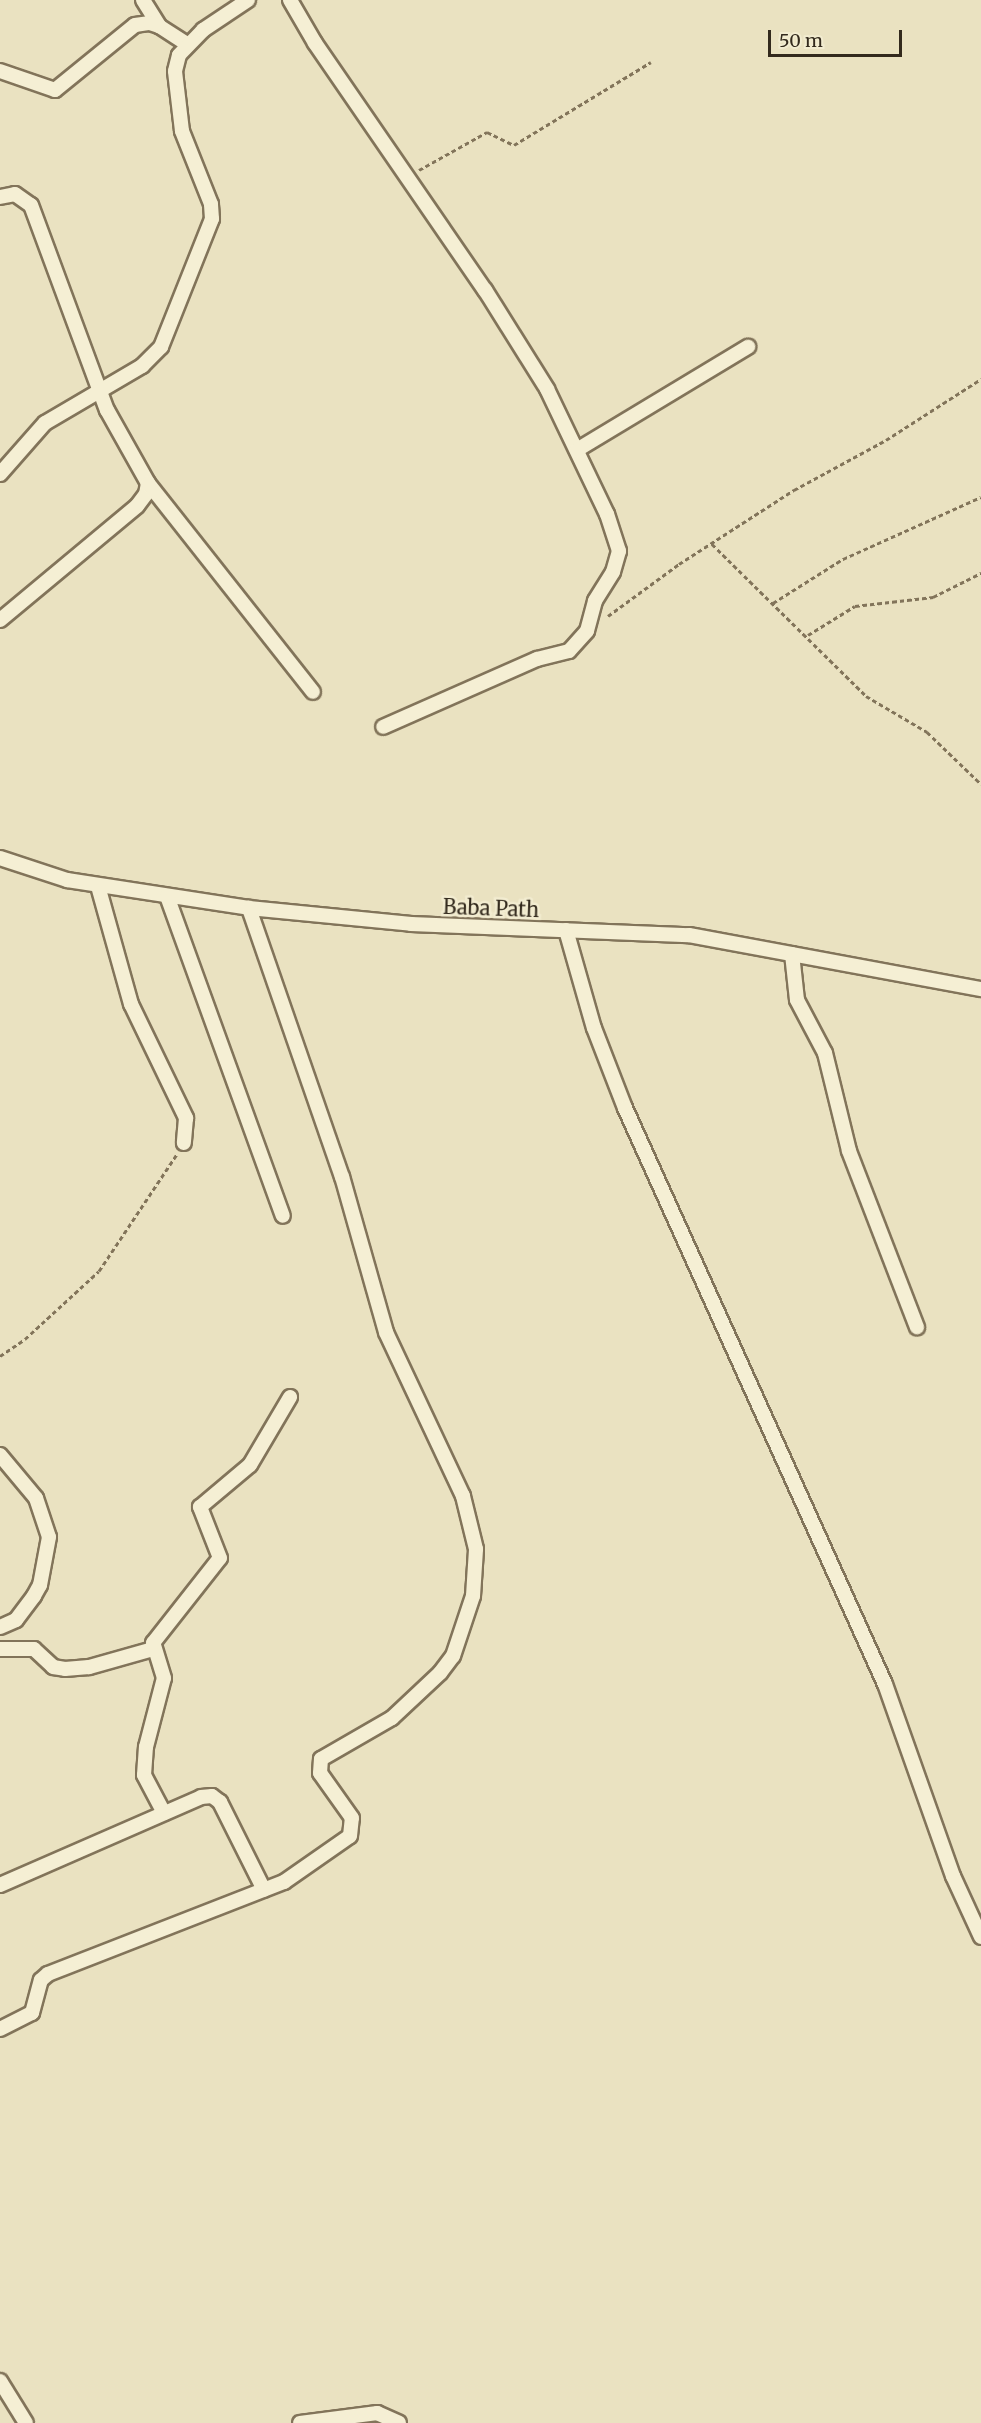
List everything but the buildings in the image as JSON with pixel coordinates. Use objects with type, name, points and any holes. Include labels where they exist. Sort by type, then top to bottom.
[{"type":"street","points":[[143,0],[159,26],[187,44]]},
{"type":"street","points":[[0,474],[32,433],[142,366],[160,347],[208,235],[211,204],[182,131],[175,70],[187,44],[248,0]]},
{"type":"street","points":[[290,0],[315,43],[485,290],[551,397],[607,514],[619,551],[613,573],[595,601],[587,631],[569,651],[537,659],[383,727]]},
{"type":"street","points":[[0,70],[55,90],[135,25],[159,26]]},
{"type":"street","points":[[0,197],[15,194],[31,205],[99,391],[148,483],[313,692]]},
{"type":"street","points":[[578,450],[748,347]]},
{"type":"street","points":[[0,620],[137,506],[146,494],[148,483]]},
{"type":"street","name":"Baba Path","points":[[0,858],[98,886],[249,908],[402,923],[689,935],[981,989]]},
{"type":"street","points":[[98,886],[131,1004],[186,1118],[184,1143]]},
{"type":"street","points":[[167,896],[284,1216]]},
{"type":"street","points":[[0,2029],[32,2013],[41,1980],[48,1974],[264,1890],[301,1873],[350,1836],[352,1818],[318,1764],[330,1751],[392,1718],[440,1673],[460,1637],[477,1570],[472,1526],[463,1496],[386,1332],[342,1177],[249,908]]},
{"type":"street","points":[[566,930],[594,1028],[625,1108],[885,1684],[953,1876],[981,1936]]},
{"type":"street","points":[[792,954],[797,1000],[825,1053],[849,1151],[917,1327]]},
{"type":"street","points":[[164,1813],[144,1775],[146,1747],[164,1678],[153,1649],[157,1635],[217,1566],[220,1557],[201,1517],[200,1507],[250,1464],[290,1397]]},
{"type":"street","points":[[0,1455],[36,1498],[49,1537],[40,1585],[16,1620],[0,1627]]},
{"type":"street","points":[[0,1650],[34,1649],[53,1666],[65,1669],[89,1667],[153,1649]]},
{"type":"street","points":[[0,1885],[201,1797],[212,1796],[220,1802],[264,1890]]},
{"type":"street","points":[[0,2381],[26,2423]]},
{"type":"street","points":[[300,2423],[376,2413],[399,2423]]},
{"type":"path","points":[[407,177],[487,132],[514,145],[651,62]]},
{"type":"path","points":[[587,631],[712,544],[981,379]]},
{"type":"path","points":[[773,603],[843,559],[981,497]]},
{"type":"path","points":[[712,544],[807,635],[866,696],[927,732],[981,784]]},
{"type":"path","points":[[807,635],[855,606],[933,597],[981,573]]},
{"type":"path","points":[[0,1356],[25,1339],[99,1271],[184,1143]]}]
